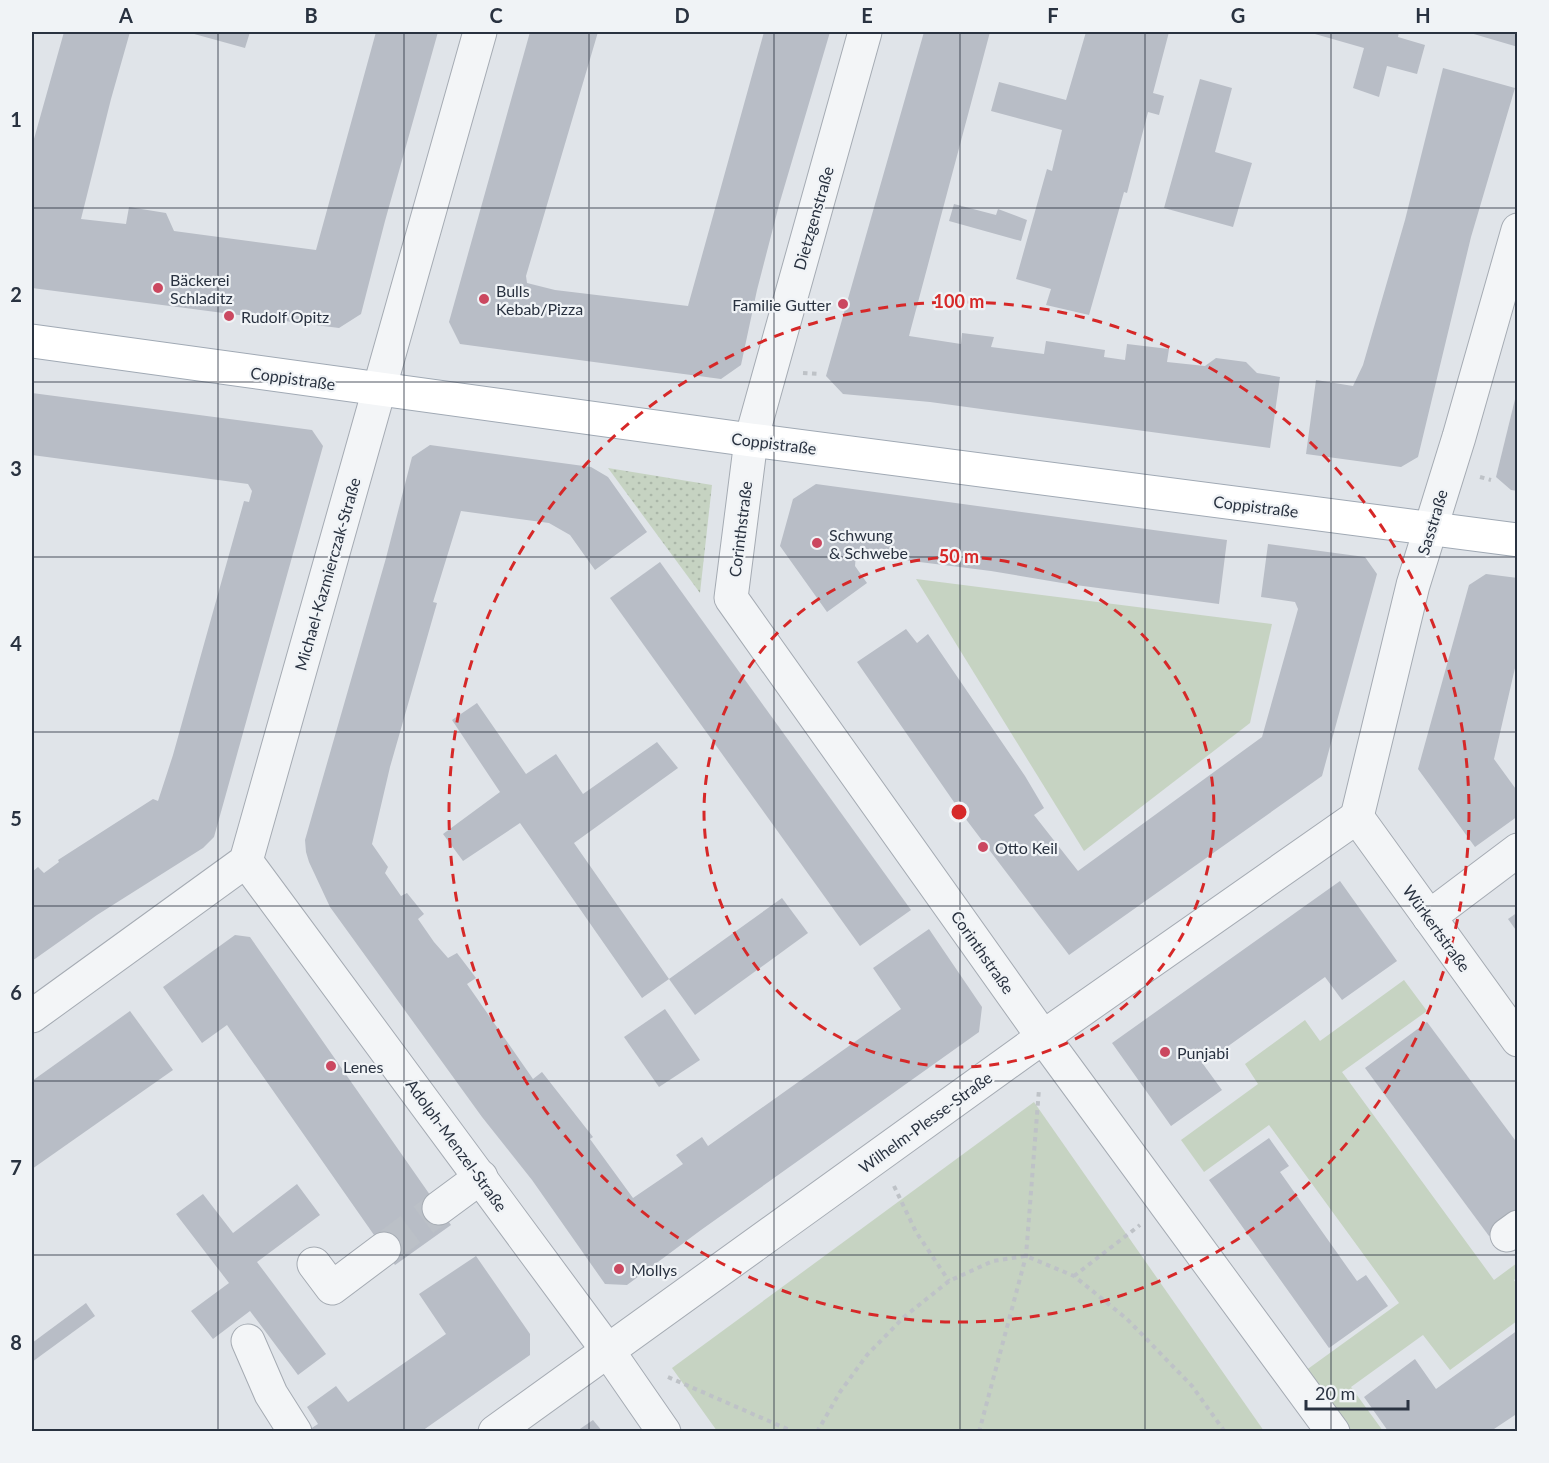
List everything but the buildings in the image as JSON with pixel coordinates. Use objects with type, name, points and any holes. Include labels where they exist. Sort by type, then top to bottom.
[{"type":"main road","name":"Coppistraße","points":[[32,341],[751,440],[1518,540]]},
{"type":"street","name":"Michael-Kazmierczak-Straße","points":[[246,861],[480,32]]},
{"type":"street","name":"Dietzgenstraße","points":[[751,440],[865,32]]},
{"type":"street","name":"Sasstraße","points":[[1357,817],[1413,585],[1459,438],[1518,230]]},
{"type":"street","name":"Corinthstraße","points":[[751,440],[730,598],[1043,1037],[1333,1431]]},
{"type":"street","name":"Wilhelm-Plesse-Straße","points":[[495,1431],[1043,1037],[1357,817]]},
{"type":"street","name":"Würkertstraße","points":[[1357,817],[1518,1040]]},
{"type":"street","points":[[1429,917],[1518,850]]},
{"type":"street","points":[[32,1016],[246,861]]},
{"type":"street","name":"Adolph-Menzel-Straße","points":[[246,861],[481,1177],[664,1431]]},
{"type":"street","points":[[439,1208],[481,1177]]},
{"type":"street","points":[[314,1264],[332,1288],[384,1249]]},
{"type":"street","points":[[248,1341],[271,1394],[294,1431]]},
{"type":"path","points":[[980,1431],[1026,1256],[1043,1037]]},
{"type":"path","points":[[879,1155],[916,1232],[949,1281]]},
{"type":"path","points":[[1074,1276],[1166,1205]]},
{"type":"path","points":[[818,1431],[840,1392],[867,1355],[904,1317],[949,1281],[993,1262],[1026,1256],[1074,1276],[1127,1319],[1184,1377],[1225,1431]]},
{"type":"path","points":[[658,1372],[794,1431]]},
{"type":"green space","points":[[608,468],[712,485],[700,593]]},
{"type":"green space","points":[[916,579],[1272,624],[1250,723],[1084,851]]},
{"type":"green space","points":[[1404,980],[1427,1011],[1342,1072],[1494,1280],[1517,1263],[1517,1278],[1514,1280],[1517,1285],[1517,1321],[1450,1370],[1423,1335],[1351,1387],[1383,1431],[1350,1431],[1305,1371],[1399,1303],[1269,1125],[1204,1172],[1181,1140],[1258,1084],[1245,1064],[1305,1020],[1320,1041]]},
{"type":"green space","points":[[1034,1102],[1264,1431],[717,1431],[672,1368]]},
{"type":"tunnel","points":[[384,1249],[439,1208]]},
{"type":"place","name":"Bäckerei Schladitz","points":[[158,288]]},
{"type":"place","name":"Bulls Kebab/Pizza","points":[[484,299]]},
{"type":"place","name":"Familie Gutter","points":[[843,304]]},
{"type":"place","name":"Rudolf Opitz","points":[[229,316]]},
{"type":"place","name":"Schwung & Schwebe","points":[[817,543]]},
{"type":"place","name":"Otto Keil","points":[[983,847]]},
{"type":"place","name":"Punjabi","points":[[1165,1052]]},
{"type":"place","name":"Lenes","points":[[331,1066]]},
{"type":"place","name":"Mollys","points":[[619,1269]]}]
